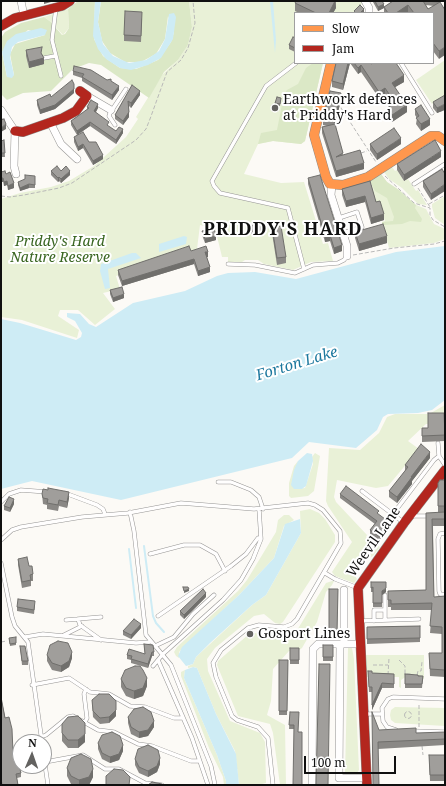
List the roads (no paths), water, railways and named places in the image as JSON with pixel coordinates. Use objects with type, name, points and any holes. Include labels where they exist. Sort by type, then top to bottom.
[{"type":"street","points":[[21,1],[24,16]]},
{"type":"street","points":[[365,1],[369,8],[369,12]]},
{"type":"street","points":[[1,26],[8,21],[62,4]]},
{"type":"street","points":[[332,64],[314,136],[326,177],[332,185],[331,195],[348,249],[347,256]]},
{"type":"street","points":[[14,131],[23,132],[76,111],[83,94],[111,110]]},
{"type":"street","points":[[1,110],[14,131],[14,166],[16,174]]},
{"type":"street","points":[[50,122],[61,144],[77,159]]},
{"type":"street","points":[[332,185],[343,185],[358,180],[431,136],[438,136],[445,141]]},
{"type":"street","name":"Weevil Lane","points":[[367,781],[358,588],[407,519],[445,470]]},
{"type":"street","points":[[344,590],[339,782],[367,781]]},
{"type":"street","points":[[312,785],[313,649],[318,644],[360,644]]},
{"type":"lane","points":[[61,76],[55,56],[52,37],[62,4]]},
{"type":"lane","points":[[44,58],[55,56]]},
{"type":"lane","points":[[295,64],[266,86],[212,181],[220,193],[288,208],[304,269]]},
{"type":"lane","points":[[402,64],[432,113]]},
{"type":"lane","points":[[115,125],[109,116],[111,110],[126,89]]},
{"type":"lane","points":[[414,184],[445,164]]},
{"type":"lane","points":[[338,218],[357,212],[360,220],[362,227],[343,233]]},
{"type":"lane","points":[[228,264],[255,265],[292,273],[316,264],[338,263],[347,256]]},
{"type":"lane","points":[[438,443],[439,456],[445,465]]},
{"type":"lane","points":[[394,514],[434,460],[439,456]]},
{"type":"lane","points":[[153,666],[163,654],[237,586],[250,566],[261,538],[261,509],[258,495],[249,489],[231,482],[218,482]]},
{"type":"lane","points":[[1,502],[11,493],[22,489],[52,492]]},
{"type":"lane","points":[[362,491],[394,514],[407,519],[438,516]]},
{"type":"lane","points":[[59,492],[72,494],[93,503],[102,509],[105,514]]},
{"type":"lane","points":[[1,539],[18,527],[187,503],[232,509],[261,509],[308,503],[323,510],[339,529],[341,537],[339,548],[294,622],[282,628],[259,625],[248,628],[220,650],[213,663],[216,680],[232,716],[237,720],[258,727],[267,736],[270,744],[273,785]]},
{"type":"lane","points":[[130,512],[134,531],[145,634],[150,642],[169,661],[212,769],[215,785]]},
{"type":"lane","points":[[445,533],[440,534],[438,539],[439,591],[440,594],[445,595]]},
{"type":"lane","points":[[158,616],[243,557],[258,539],[261,538]]},
{"type":"lane","points":[[150,554],[184,545],[200,545],[216,554],[224,571]]},
{"type":"lane","points":[[1,563],[12,618],[15,626],[25,637],[28,645],[32,685],[40,734]]},
{"type":"lane","points":[[325,573],[335,579],[358,588]]},
{"type":"lane","points":[[155,646],[174,637],[193,614],[214,595]]},
{"type":"lane","points":[[385,596],[385,620]]},
{"type":"lane","points":[[374,621],[374,610],[385,610]]},
{"type":"lane","points":[[66,620],[101,617]]},
{"type":"lane","points":[[78,619],[82,626],[101,640]]},
{"type":"lane","points":[[359,621],[419,619]]},
{"type":"lane","points":[[59,636],[70,633],[82,626]]},
{"type":"lane","points":[[25,637],[39,634],[136,643],[150,642]]},
{"type":"lane","points":[[158,660],[183,718],[208,785]]},
{"type":"lane","points":[[32,685],[69,678],[86,690],[96,693],[109,694],[130,706],[145,707],[174,718],[183,718]]},
{"type":"lane","points":[[85,722],[87,718],[84,694],[86,690]]},
{"type":"lane","points":[[400,730],[386,726],[383,722],[382,714],[384,703],[391,698],[445,699]]},
{"type":"lane","points":[[364,714],[382,714]]},
{"type":"lane","points":[[47,734],[68,717],[75,716],[96,730],[114,732],[138,744],[152,746],[191,761],[199,761]]},
{"type":"lane","points":[[406,731],[445,732]]},
{"type":"lane","points":[[52,759],[82,755],[106,770],[119,769],[145,783],[162,785]]},
{"type":"lane","points":[[46,774],[48,785]]},
{"type":"water","points":[[95,1],[101,1],[98,22],[103,44],[113,56],[129,63],[146,60],[159,51],[165,39],[169,14],[174,13],[176,17],[173,39],[161,58],[148,65],[131,70],[120,68],[106,59],[98,49],[93,36]]},
{"type":"water","points":[[270,1],[273,1],[276,40],[275,53]]},
{"type":"water","points":[[41,28],[47,30],[45,35],[18,42],[12,47],[10,57],[14,75],[12,78],[7,77],[2,52],[7,41],[16,34]]},
{"type":"water","points":[[184,236],[187,237],[186,244],[159,252],[159,244]]},
{"type":"water","name":"Forton Lake","points":[[445,246],[445,400],[432,410],[418,413],[388,414],[383,417],[377,430],[356,448],[309,442],[292,458],[121,500],[32,481],[1,489],[1,319],[20,323],[76,340],[81,337],[82,333],[75,321],[67,317],[67,313],[80,314],[89,324],[96,327],[133,303],[185,291],[217,276],[228,273],[255,272],[296,279],[396,252]]},
{"type":"water","points":[[136,253],[141,258],[108,269],[110,288],[105,289],[100,271],[101,264]]},
{"type":"water","points":[[307,453],[312,454],[313,461],[306,486],[302,489],[294,489],[291,485],[294,470],[298,461]]},
{"type":"water","points":[[300,519],[301,533],[266,595],[252,605],[210,643],[196,657],[193,664],[186,666],[178,656],[182,647],[239,595],[274,558],[285,524]]},
{"type":"water","points":[[193,667],[197,668],[216,714],[236,754],[239,785],[226,785],[217,755],[184,678],[185,670]]},
{"type":"waterway","points":[[144,546],[153,616],[156,623],[164,632]]},
{"type":"waterway","points":[[129,549],[136,608]]},
{"type":"place","name":"Earthwork defences at Priddy's Hard","points":[[275,108]]},
{"type":"place","name":"Gosport Lines","points":[[250,634]]},
{"type":"district","name":"PRIDDY'S HARD","points":[[283,230]]},
{"type":"park label","name":"Priddy's Hard Nature Reserve","points":[[60,250]]}]
